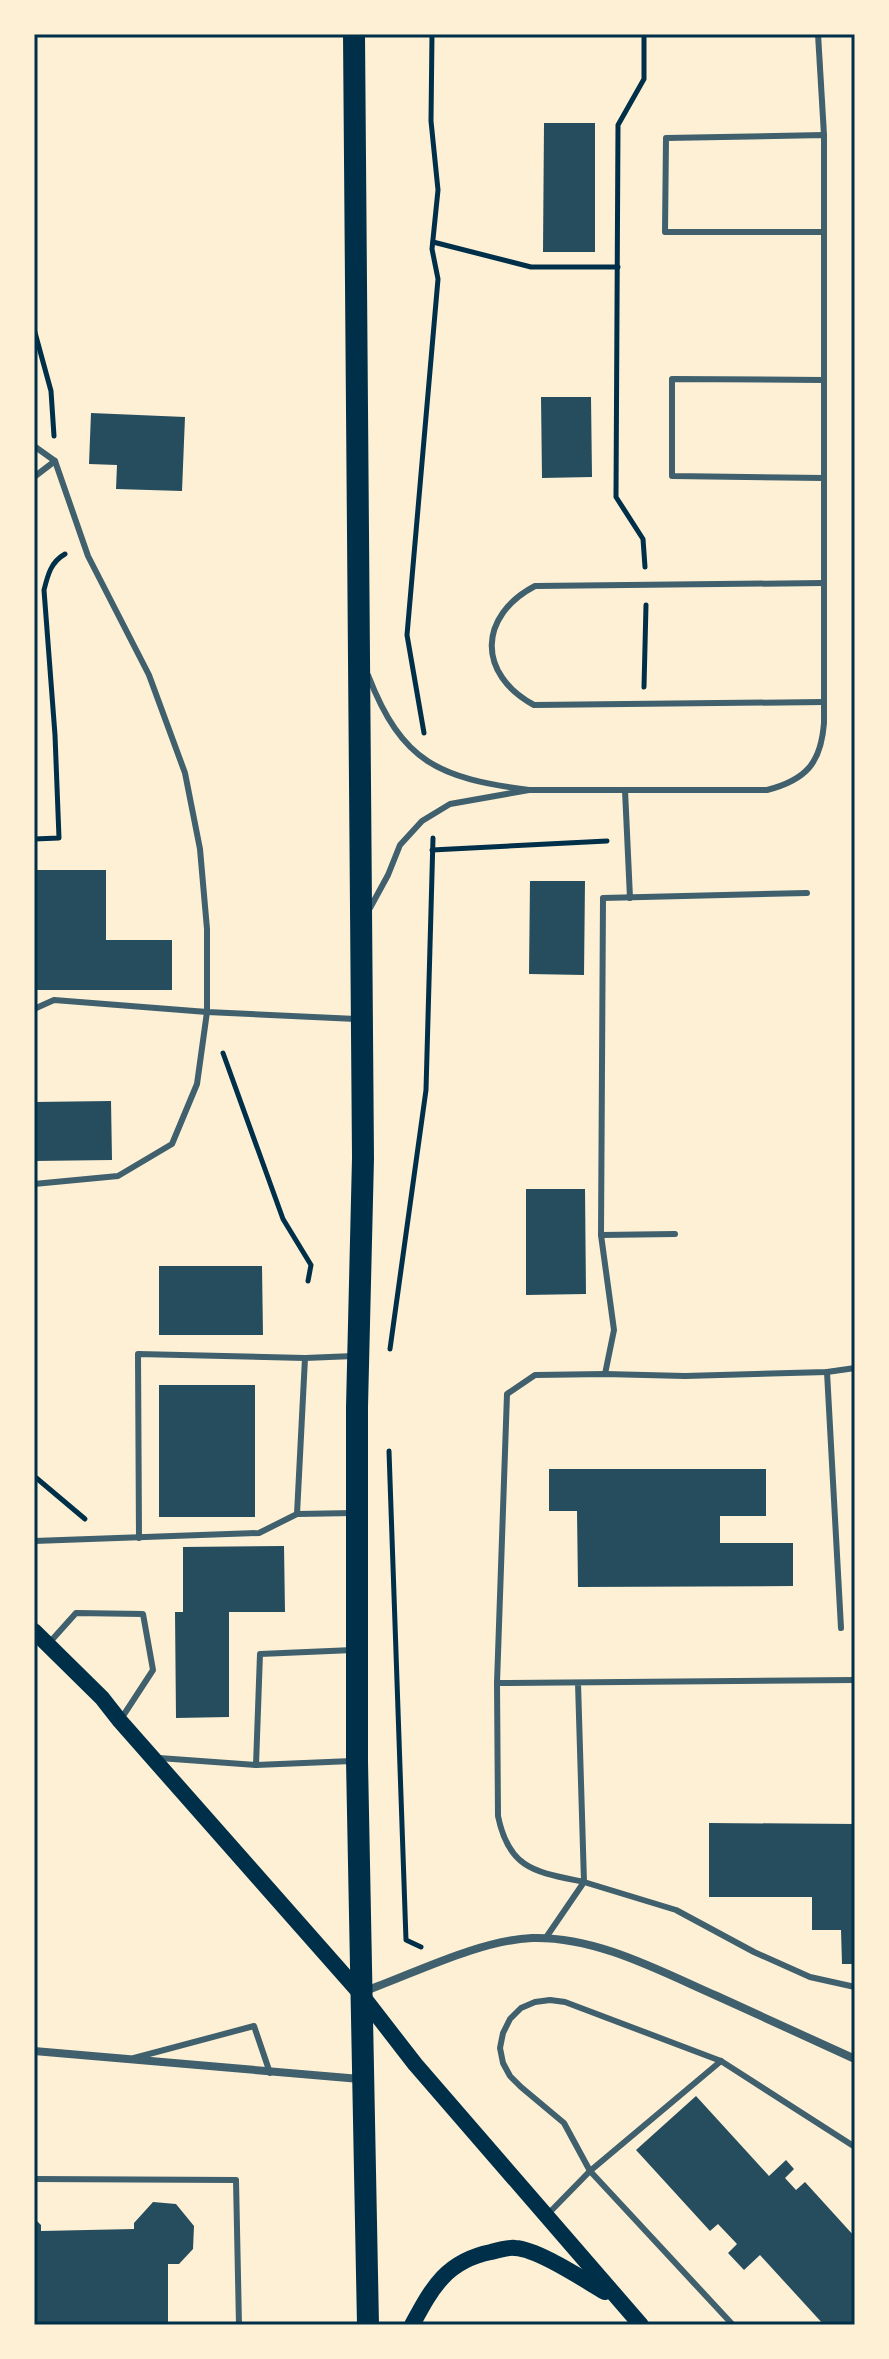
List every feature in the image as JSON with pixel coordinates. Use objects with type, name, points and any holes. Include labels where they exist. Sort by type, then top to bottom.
[{"type":"highway","points":[[354,34],[363,1158],[356,1513],[357,1761],[368,2325]]},
{"type":"main road","points":[[34,1631],[102,1698],[360,1993],[415,2064],[641,2325]]},
{"type":"main road","points":[[412,2325],[441,2277],[462,2261],[497,2250],[515,2248],[530,2252],[615,2297]]},
{"type":"street","points":[[360,1993],[451,1957],[531,1938],[545,1939],[590,1946],[659,1970],[855,2059]]},
{"type":"street","points":[[34,2051],[364,2079]]},
{"type":"lane","points":[[358,648],[392,727],[417,754],[447,773],[482,784],[529,790],[767,790],[786,785],[803,775],[815,760],[822,742],[824,702],[824,135],[818,34]]},
{"type":"lane","points":[[823,232],[665,232],[665,216],[666,138],[824,135]]},
{"type":"lane","points":[[823,380],[672,379],[672,476],[824,478]]},
{"type":"lane","points":[[34,446],[55,461],[88,556],[149,675],[185,773],[200,849],[207,929],[207,1012],[197,1084],[172,1144],[118,1176],[34,1184]]},
{"type":"lane","points":[[34,477],[55,461]]},
{"type":"lane","points":[[824,583],[535,586],[518,595],[504,609],[495,626],[492,645],[495,664],[504,682],[517,696],[534,705],[824,702]]},
{"type":"lane","points":[[360,925],[388,875],[400,845],[426,818],[450,804],[529,790]]},
{"type":"lane","points":[[625,790],[630,898]]},
{"type":"lane","points":[[605,1374],[614,1330],[601,1235],[603,898],[807,893]]},
{"type":"lane","points":[[34,1009],[54,1000],[207,1012],[361,1019]]},
{"type":"lane","points":[[601,1235],[675,1234]]},
{"type":"lane","points":[[139,1538],[138,1354],[305,1358],[358,1355]]},
{"type":"lane","points":[[297,1514],[305,1358]]},
{"type":"lane","points":[[855,1368],[827,1372],[685,1376],[535,1375],[507,1394],[497,1683],[498,1816],[502,1836],[512,1854],[529,1867],[676,1910],[754,1952],[810,1977],[855,1987]]},
{"type":"lane","points":[[827,1372],[841,1628]]},
{"type":"lane","points":[[34,1541],[259,1533],[297,1514],[356,1513]]},
{"type":"lane","points":[[47,1645],[76,1613],[143,1614],[153,1670],[120,1721]]},
{"type":"lane","points":[[256,1765],[260,1654],[357,1650]]},
{"type":"lane","points":[[497,1683],[855,1680]]},
{"type":"lane","points":[[545,1939],[584,1882],[578,1683]]},
{"type":"lane","points":[[153,1757],[256,1765],[357,1761]]},
{"type":"lane","points":[[733,2325],[590,2171],[564,2123],[510,2076],[500,2048],[510,2019],[521,2008],[535,2002],[565,2002],[721,2061],[855,2147]]},
{"type":"lane","points":[[127,2060],[254,2026],[270,2073]]},
{"type":"lane","points":[[546,2216],[590,2171],[721,2061]]},
{"type":"lane","points":[[34,2179],[236,2180],[239,2325]]},
{"type":"path","points":[[417,754],[425,730],[407,635],[438,279],[432,249],[438,190],[431,121],[432,34]]},
{"type":"path","points":[[644,34],[644,79],[618,125],[616,497],[643,539],[646,585],[644,704]]},
{"type":"path","points":[[433,242],[531,267],[618,267]]},
{"type":"path","points":[[34,329],[51,391],[55,461]]},
{"type":"path","points":[[34,839],[59,838],[44,590],[48,572],[56,559],[83,543]]},
{"type":"path","points":[[388,1359],[426,1090],[433,838],[426,818]]},
{"type":"path","points":[[432,850],[628,840]]},
{"type":"path","points":[[206,1020],[220,1043],[283,1219],[311,1265],[308,1281]]},
{"type":"path","points":[[388,1438],[406,1940],[422,1947],[424,1970]]},
{"type":"path","points":[[34,1476],[108,1539]]},
{"type":"building","points":[[544,123],[595,123],[595,252],[543,252]]},
{"type":"building","points":[[541,397],[591,397],[592,477],[542,478]]},
{"type":"building","points":[[91,413],[185,417],[182,491],[116,489],[117,465],[89,464]]},
{"type":"building","points":[[34,870],[106,870],[106,940],[172,940],[172,990],[34,990]]},
{"type":"building","points":[[530,881],[585,881],[584,975],[529,974]]},
{"type":"building","points":[[111,1101],[112,1160],[34,1161],[34,1102]]},
{"type":"building","points":[[526,1189],[585,1189],[586,1294],[526,1295]]},
{"type":"building","points":[[159,1266],[262,1266],[263,1335],[159,1335]]},
{"type":"building","points":[[159,1385],[255,1385],[255,1517],[159,1517]]},
{"type":"building","points":[[549,1469],[766,1469],[766,1516],[720,1516],[720,1543],[793,1543],[793,1586],[578,1587],[577,1511],[549,1511]]},
{"type":"building","points":[[284,1546],[285,1612],[229,1612],[229,1717],[176,1718],[175,1612],[183,1612],[183,1547]]},
{"type":"building","points":[[709,1823],[855,1824],[855,1964],[842,1964],[841,1930],[812,1930],[812,1897],[709,1897]]},
{"type":"building","points":[[696,2096],[769,2176],[786,2160],[794,2169],[785,2178],[796,2190],[805,2182],[855,2237],[855,2325],[824,2325],[760,2255],[744,2270],[728,2253],[737,2244],[718,2224],[710,2231],[636,2150]]},
{"type":"building","points":[[153,2202],[176,2204],[194,2226],[193,2249],[179,2264],[168,2264],[168,2325],[34,2325],[34,2218],[41,2225],[41,2231],[134,2229],[134,2223]]}]
